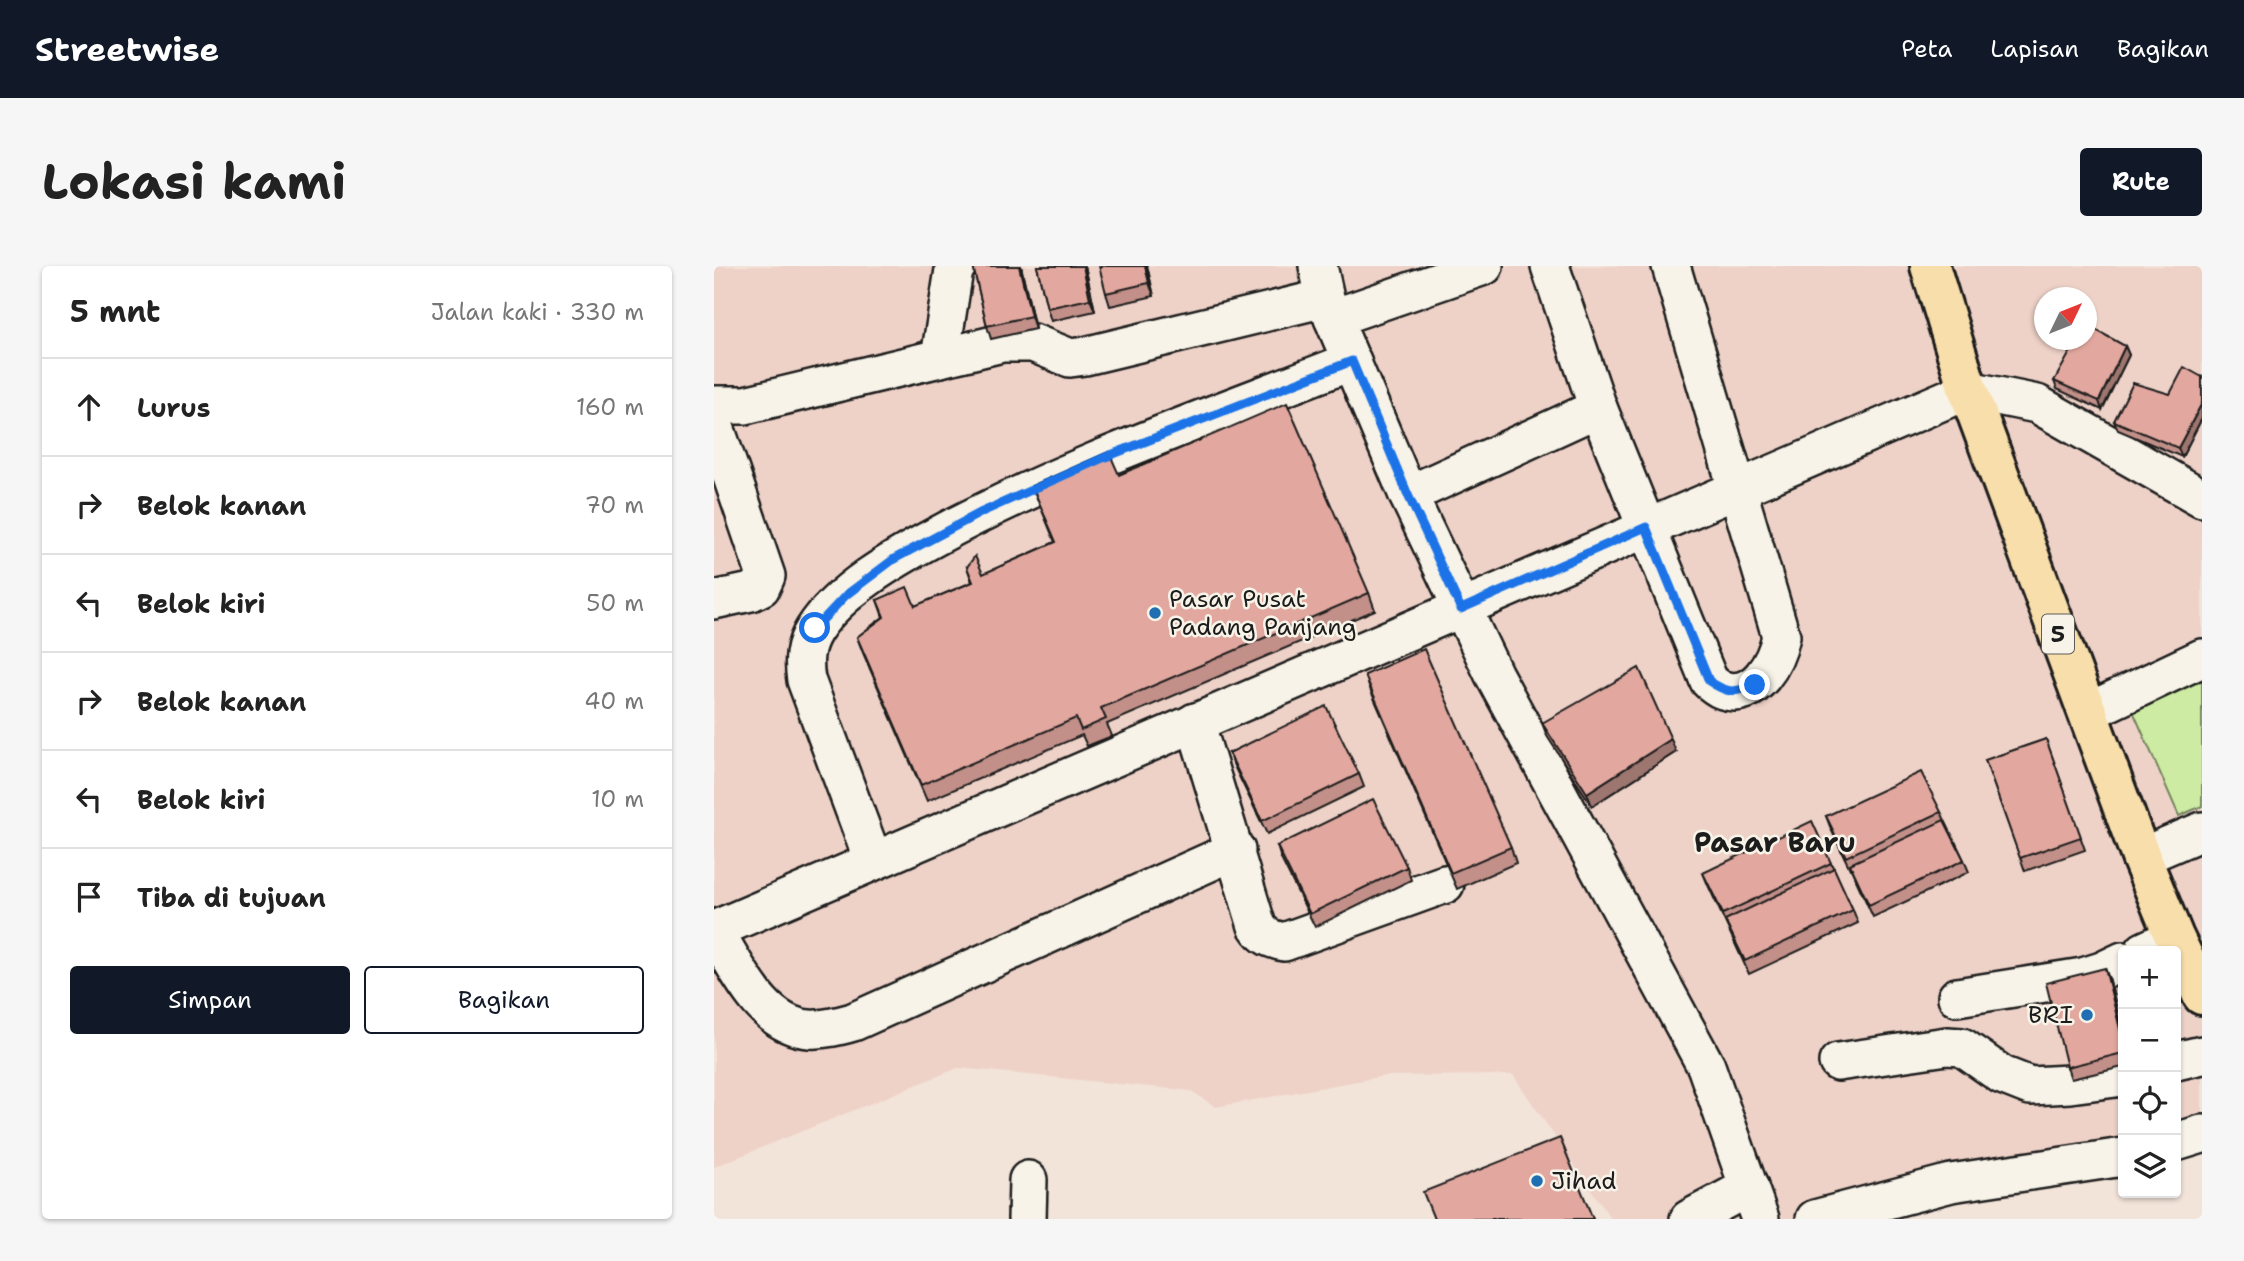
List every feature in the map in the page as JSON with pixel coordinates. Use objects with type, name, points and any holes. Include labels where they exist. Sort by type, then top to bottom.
[{"type":"highway","name":"5","points":[[1930,266],[1968,390],[2182,963]]},
{"type":"street","points":[[940,358],[954,270],[957,266]]},
{"type":"street","points":[[714,405],[745,405],[1014,341],[1033,343],[1070,358],[1085,356],[1326,294],[1484,266]]},
{"type":"street","points":[[1550,266],[1598,408],[1709,681],[1722,690],[1737,691],[1755,685],[1766,672],[1777,654],[1781,636],[1671,266]]},
{"type":"street","points":[[1326,294],[1408,495],[1461,609],[1494,675],[1706,1066],[1755,1203],[1689,1219]]},
{"type":"street","points":[[873,860],[806,680],[803,662],[806,646],[815,628],[846,595],[894,559],[982,512],[1103,458],[1352,361]]},
{"type":"street","points":[[1236,850],[853,1022],[827,1029],[808,1030],[772,1016],[757,999],[714,930],[1968,390],[2037,404],[2202,498]]},
{"type":"street","points":[[1408,495],[1598,408]]},
{"type":"street","points":[[714,424],[766,576],[761,587],[751,592],[714,600]]},
{"type":"street","points":[[2088,712],[2202,657]]},
{"type":"street","points":[[1195,722],[1257,926],[1269,939],[1284,942],[1445,884]]},
{"type":"street","points":[[2141,857],[2202,831]]},
{"type":"street","points":[[1957,997],[2082,977],[2118,963]]},
{"type":"street","points":[[1838,1062],[1954,1046],[1962,1047],[2002,1075],[2030,1086],[2118,1078]]},
{"type":"street","points":[[2181,1060],[2202,1055]]},
{"type":"street","points":[[2181,1140],[2202,1134]]},
{"type":"street","points":[[1815,1219],[1951,1183],[2118,1158]]},
{"type":"street","points":[[1027,1219],[1028,1180]]},
{"type":"shaded area","points":[[714,266],[2202,266],[2202,1129],[2181,1134],[2181,946],[2118,946],[2118,1147],[1787,1219],[1611,1219],[1513,1075],[1385,1076],[1216,1107],[1191,1091],[958,1068],[714,1167]]},
{"type":"green space","points":[[2202,671],[2202,806],[2179,816],[2129,702]]},
{"type":"building","points":[[973,266],[1019,266],[1031,316],[987,326]]},
{"type":"building","points":[[1037,266],[1083,266],[1090,299],[1047,308]]},
{"type":"building","points":[[1099,266],[1145,266],[1149,283],[1106,293]]},
{"type":"building","points":[[2097,331],[2125,346],[2099,401],[2054,381],[2071,350],[2097,350]]},
{"type":"building","points":[[2184,367],[2202,377],[2202,403],[2178,448],[2114,421],[2133,383],[2170,394]]},
{"type":"building","name":"Pasar Pusat Padang Panjang","points":[[1287,403],[1369,593],[1101,708],[1106,719],[1081,730],[1076,718],[921,785],[857,637],[884,617],[877,600],[907,587],[915,606],[973,582],[967,567],[975,556],[983,574],[1056,542],[1032,486],[1109,452],[1119,475]]},
{"type":"building","points":[[1424,649],[1511,847],[1451,873],[1365,675]]},
{"type":"building","points":[[1639,668],[1671,739],[1587,793],[1542,723]]},
{"type":"building","points":[[1326,706],[1359,774],[1262,821],[1229,753]]},
{"type":"building","points":[[2046,739],[2081,837],[2020,858],[1985,760]]},
{"type":"building","points":[[1921,772],[1941,812],[1846,857],[1826,816]]},
{"type":"building","points":[[1373,799],[1407,867],[1310,914],[1277,846]]},
{"type":"building","points":[[1944,820],[1964,860],[1869,905],[1850,864]]},
{"type":"building","points":[[1812,821],[1831,863],[1723,914],[1703,873]]},
{"type":"building","points":[[1834,868],[1853,910],[1745,961],[1725,920]]},
{"type":"building","name":"BRI","points":[[2105,968],[2118,1021],[2118,1054],[2067,1067],[2046,983]]},
{"type":"building","name":"Jihad","points":[[1560,1138],[1593,1219],[1434,1219],[1423,1192]]},
{"type":"place","name":"Pasar Pusat Padang Panjang","points":[[1155,613]]},
{"type":"place","name":"BRI","points":[[2087,1015]]},
{"type":"place","name":"Jihad","points":[[1537,1181]]},
{"type":"district","name":"Pasar Baru","points":[[1775,842]]},
{"type":"route","points":[[815,628],[846,595],[894,559],[982,512],[1103,458],[1352,361],[1408,495],[1461,609],[1646,527],[1709,681],[1722,690],[1737,691],[1755,685]]}]
